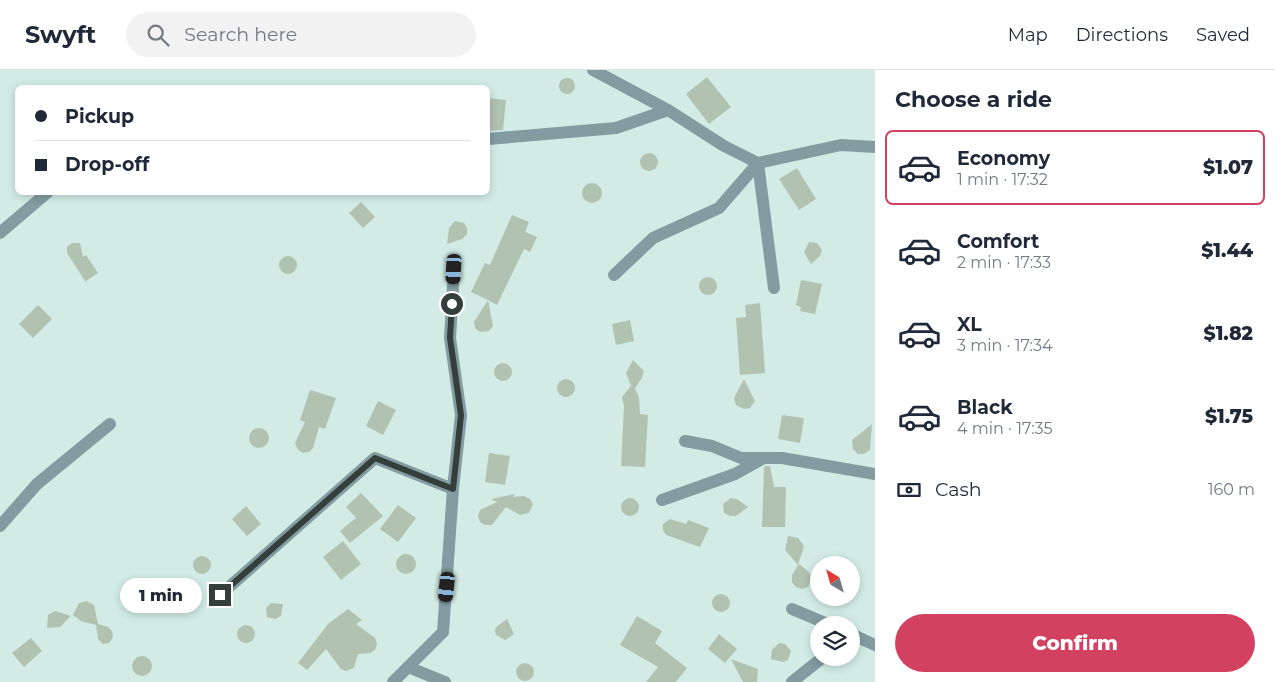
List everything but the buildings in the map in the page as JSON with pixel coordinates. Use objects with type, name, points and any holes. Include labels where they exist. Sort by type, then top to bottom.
[{"type":"street","points":[[593,70],[668,110],[724,146],[758,163]]},
{"type":"street","points":[[490,139],[616,128],[668,110]]},
{"type":"street","points":[[614,275],[653,238],[719,208],[758,163],[841,145],[875,146]]},
{"type":"street","points":[[758,163],[774,288]]},
{"type":"street","points":[[0,234],[45,195]]},
{"type":"street","points":[[393,682],[443,632],[453,489],[461,415],[450,338],[454,269]]},
{"type":"street","points":[[0,526],[37,484],[110,424]]},
{"type":"street","points":[[684,442],[712,446],[741,458],[782,458],[875,474]]},
{"type":"street","points":[[220,595],[375,458],[453,489]]},
{"type":"street","points":[[662,500],[735,474],[764,458]]},
{"type":"street","points":[[792,609],[810,617]]},
{"type":"street","points":[[860,638],[875,645]]},
{"type":"street","points":[[792,682],[812,666]]},
{"type":"street","points":[[408,667],[445,682]]},
{"type":"route","points":[[220,595],[375,458],[453,489],[461,415],[450,338],[452,304]]}]
